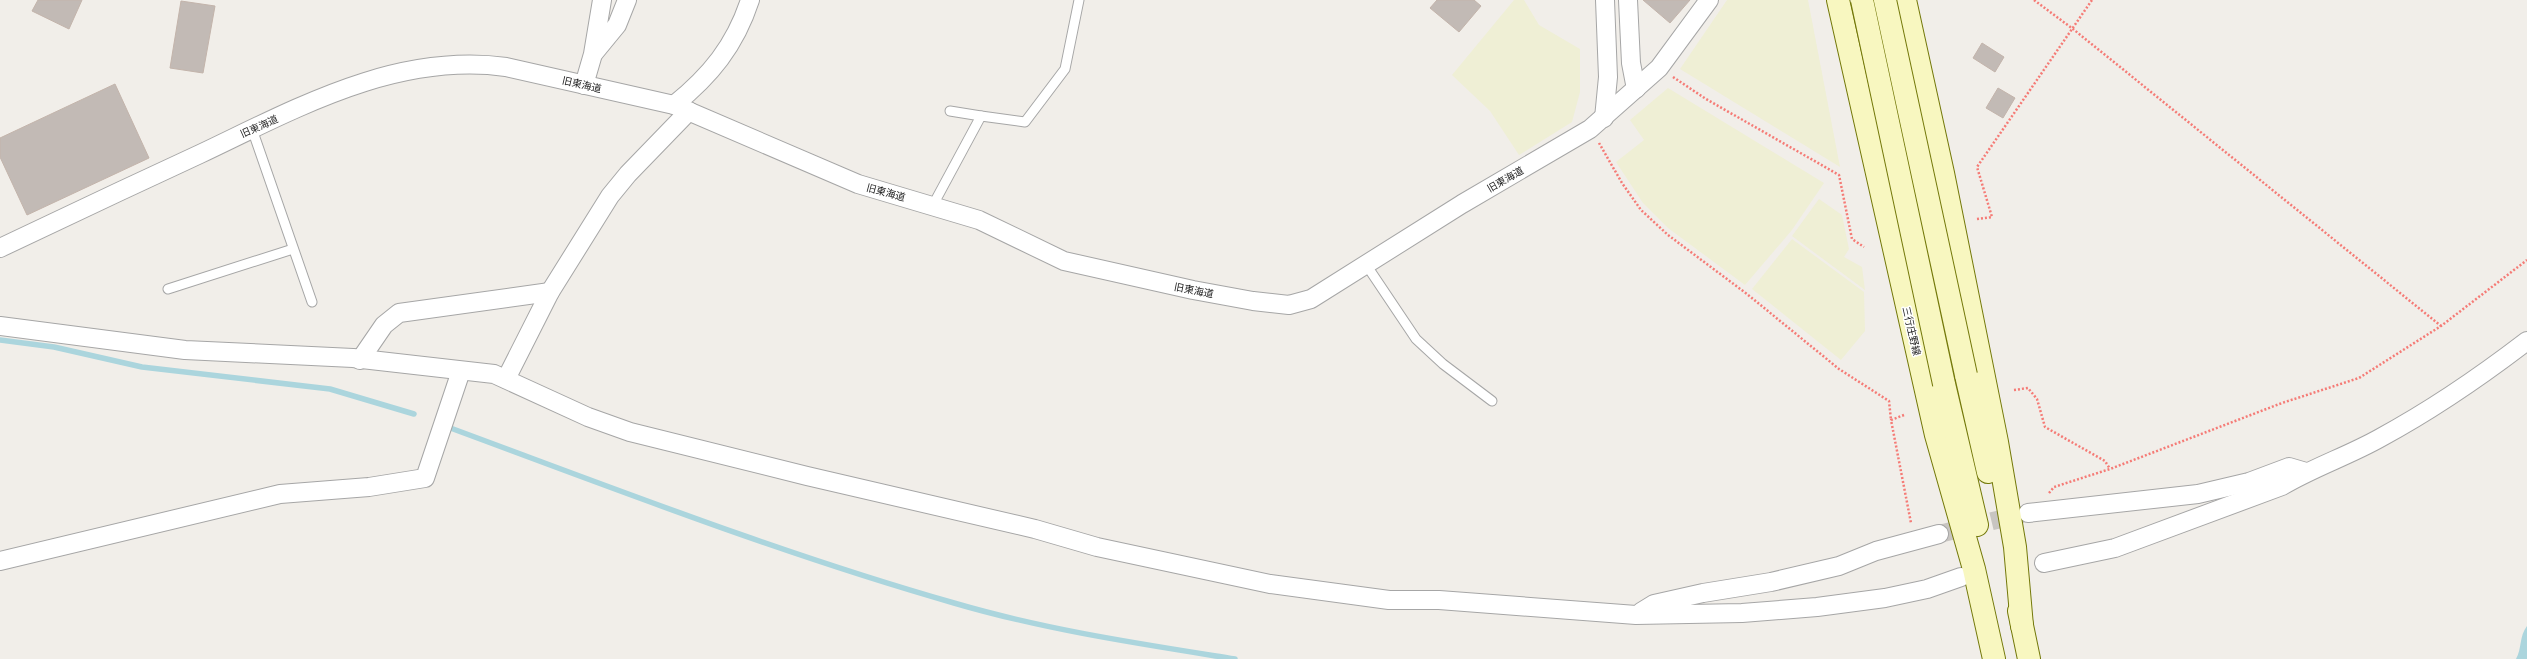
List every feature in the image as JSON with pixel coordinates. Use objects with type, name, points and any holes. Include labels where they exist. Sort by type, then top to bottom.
[{"type":"main road","name":"三行庄野線","points":[[1838,0],[1936,435],[1973,566],[1994,659]]},
{"type":"main road","name":"三行庄野線","points":[[1862,0],[1944,384],[1973,566],[2005,659]]},
{"type":"main road","points":[[1885,0],[2029,659]]},
{"type":"main road","points":[[1905,0],[1943,173],[1997,442],[2015,547],[2022,626]]},
{"type":"street","points":[[594,54],[602,0]]},
{"type":"street","points":[[584,85],[594,54],[615,0]]},
{"type":"street","points":[[594,54],[617,25],[627,0]]},
{"type":"street","points":[[506,379],[550,292],[610,196],[716,66],[731,43],[750,0]]},
{"type":"street","points":[[1604,118],[1608,77],[1605,0]]},
{"type":"street","points":[[1628,0],[1631,63],[1636,89]]},
{"type":"street","name":"旧東海道","points":[[0,248],[252,129],[344,88],[411,68],[451,63],[479,63],[506,67],[681,108],[858,184],[933,205],[979,220],[1064,260],[1193,290],[1252,301],[1289,305],[1311,299],[1365,263],[1590,129],[1660,68],[1709,0]]},
{"type":"street","points":[[360,360],[384,325],[399,313],[550,292]]},
{"type":"street","points":[[0,326],[185,350],[360,360],[461,372],[494,374],[588,417],[630,432],[807,476],[1036,529],[1097,547],[1270,584],[1389,600],[1439,600],[1636,615],[1742,613],[1817,607],[1885,598],[1928,589],[1973,566]]},
{"type":"street","points":[[2044,563],[2115,548],[2163,532],[2282,486],[2306,472],[2351,453],[2410,422],[2476,379],[2527,341]]},
{"type":"street","points":[[0,561],[280,494],[369,487],[425,478],[461,372]]},
{"type":"street","points":[[2036,511],[2198,494],[2249,482],[2289,467],[2306,472]]},
{"type":"street","points":[[1636,615],[1654,604],[1704,593],[1771,582],[1839,566],[1876,551],[1939,534]]},
{"type":"lane","points":[[950,111],[1025,122],[1065,69],[1078,0]]},
{"type":"lane","points":[[933,205],[981,116]]},
{"type":"lane","points":[[252,129],[312,302]]},
{"type":"lane","points":[[168,289],[293,249]]},
{"type":"lane","points":[[1365,263],[1416,339],[1449,369],[1492,401]]},
{"type":"path","points":[[2034,0],[2073,29],[2441,326]]},
{"type":"path","points":[[1977,220],[1992,217],[1977,167],[2092,0]]},
{"type":"path","points":[[1660,68],[1706,99],[1839,175],[1852,239],[1864,247]]},
{"type":"path","points":[[1590,129],[1622,183],[1641,210],[1668,235],[1747,294],[1839,369],[1889,401],[1891,420],[1914,540]]},
{"type":"path","points":[[2036,511],[2054,487],[2110,469],[2282,403],[2359,378],[2441,326],[2527,260]]},
{"type":"path","points":[[2014,390],[2028,388],[2037,399],[2045,427],[2105,461],[2110,469]]},
{"type":"path","points":[[1891,420],[1904,415]]},
{"type":"green space","points":[[1514,0],[1524,0],[1539,25],[1580,49],[1580,92],[1572,122],[1519,155],[1490,111],[1452,75]]},
{"type":"green space","points":[[1727,0],[1808,0],[1840,167],[1680,69]]},
{"type":"green space","points":[[1668,88],[1824,183],[1792,230],[1745,285],[1668,228],[1643,203],[1616,162],[1644,140],[1630,120]]},
{"type":"green space","points":[[1819,199],[1842,215],[1849,249],[1844,257],[1862,267],[1865,290],[1792,236]]},
{"type":"green space","points":[[1792,239],[1864,292],[1865,331],[1841,360],[1752,289]]},
{"type":"water","points":[[2527,626],[2527,659],[2516,659],[2524,630]]},
{"type":"building","points":[[38,0],[82,0],[69,29],[32,11]]},
{"type":"building","points":[[1437,0],[1474,0],[1481,6],[1459,32],[1430,8]]},
{"type":"building","points":[[1643,0],[1690,0],[1670,23]]},
{"type":"building","points":[[181,1],[215,6],[203,73],[170,68]]},
{"type":"building","points":[[1982,43],[2004,57],[1995,72],[1973,58]]},
{"type":"building","points":[[115,84],[149,158],[27,215],[0,157],[0,138]]},
{"type":"building","points":[[1998,88],[2015,98],[2003,118],[1986,108]]},
{"type":"waterway","points":[[0,340],[54,347],[142,367],[330,389],[414,414]]},
{"type":"waterway","points":[[445,426],[762,542],[890,584],[954,603],[989,613],[1059,629],[1235,659]]},
{"type":"tunnel","points":[[1939,534],[2022,514]]}]
